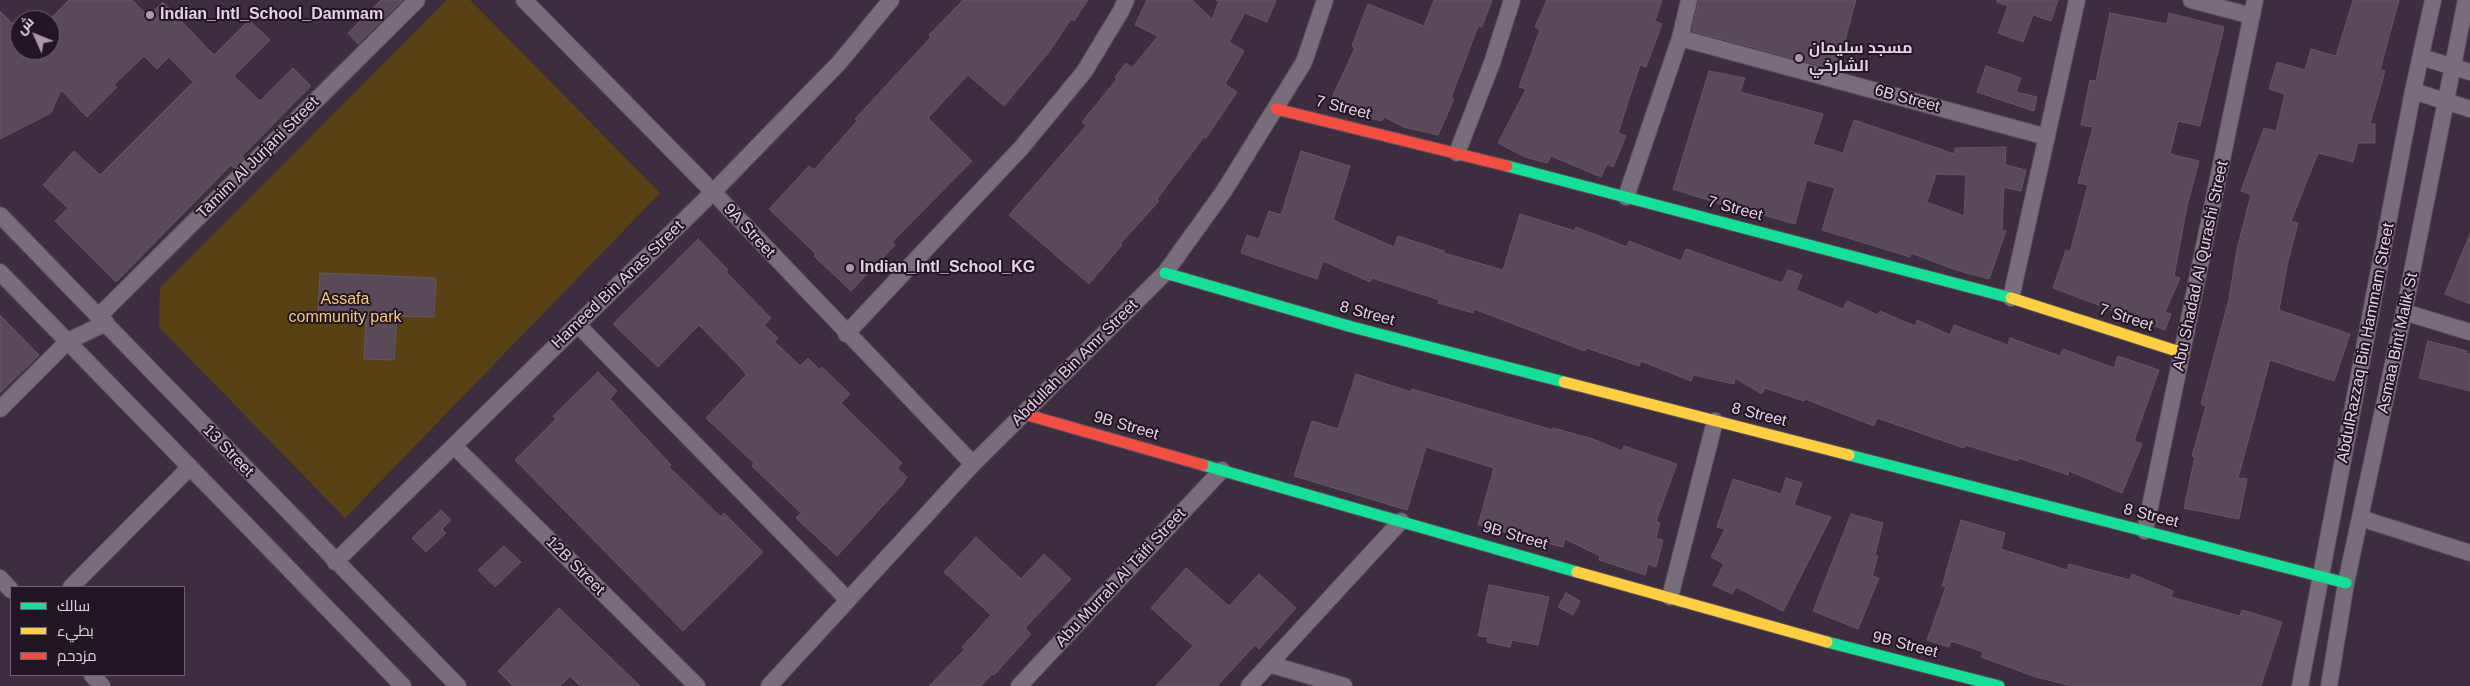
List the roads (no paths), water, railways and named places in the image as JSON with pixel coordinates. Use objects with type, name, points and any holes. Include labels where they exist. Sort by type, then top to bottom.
[{"type":"street","name":"Tamim Al Jurjani Street","points":[[0,408],[68,341],[102,320],[417,0]]},
{"type":"street","name":"9A Street","points":[[524,0],[713,192],[846,334],[972,464]]},
{"type":"street","name":"Hameed Bin Anas Street","points":[[335,562],[713,192],[839,62],[891,0]]},
{"type":"street","points":[[846,334],[1022,147],[1084,72],[1126,0]]},
{"type":"street","name":"Abdullah Bin Amr Street","points":[[769,686],[972,464],[1165,272],[1224,191],[1304,62],[1326,0]]},
{"type":"street","points":[[1458,153],[1492,63],[1512,0]]},
{"type":"street","points":[[1626,197],[1680,38],[1690,0]]},
{"type":"street","points":[[2011,298],[2078,0]]},
{"type":"street","points":[[2191,0],[2254,8]]},
{"type":"street","name":"AbdulRazzaq Bin Hammam Street","points":[[2300,686],[2413,91],[2433,0]]},
{"type":"street","name":"Asmaa Bint Malik St","points":[[2329,686],[2346,583],[2447,101],[2462,70],[2466,0]]},
{"type":"street","name":"Abu Shadad Al Qurashi Street","points":[[2145,531],[2254,8]]},
{"type":"street","name":"6B Street","points":[[1680,38],[2047,137]]},
{"type":"street","points":[[2421,57],[2462,70]]},
{"type":"street","points":[[2413,91],[2470,109]]},
{"type":"street","name":"7 Street","points":[[1276,109],[1458,153],[2011,298],[2183,353]]},
{"type":"street","name":"13 Street","points":[[0,215],[335,562],[458,686]]},
{"type":"street","points":[[0,272],[403,686]]},
{"type":"street","name":"8 Street","points":[[1165,272],[1352,328],[2346,583]]},
{"type":"street","points":[[2404,312],[2470,332]]},
{"type":"street","points":[[578,325],[848,600]]},
{"type":"street","name":"9B Street","points":[[1024,414],[1670,597],[1951,680],[1999,686]]},
{"type":"street","points":[[1670,597],[1715,421]]},
{"type":"street","name":"12B Street","points":[[454,446],[697,686]]},
{"type":"street","points":[[72,586],[190,467]]},
{"type":"street","name":"Abu Murrah Al Taifi Street","points":[[1019,686],[1222,470]]},
{"type":"street","points":[[2360,518],[2470,553]]},
{"type":"street","points":[[1249,686],[1401,521]]},
{"type":"street","points":[[0,578],[10,589]]},
{"type":"street","points":[[1269,664],[1344,686]]},
{"type":"street","points":[[93,676],[102,686]]},
{"type":"place","name":"Indian_Intl_School_Dammam","points":[[150,15]]},
{"type":"place","name":"مسجد سليمان الشارخي","points":[[1799,58]]},
{"type":"place","name":"Indian_Intl_School_KG","points":[[850,268]]},
{"type":"park label","name":"Assafa community park","points":[[345,309]]}]
